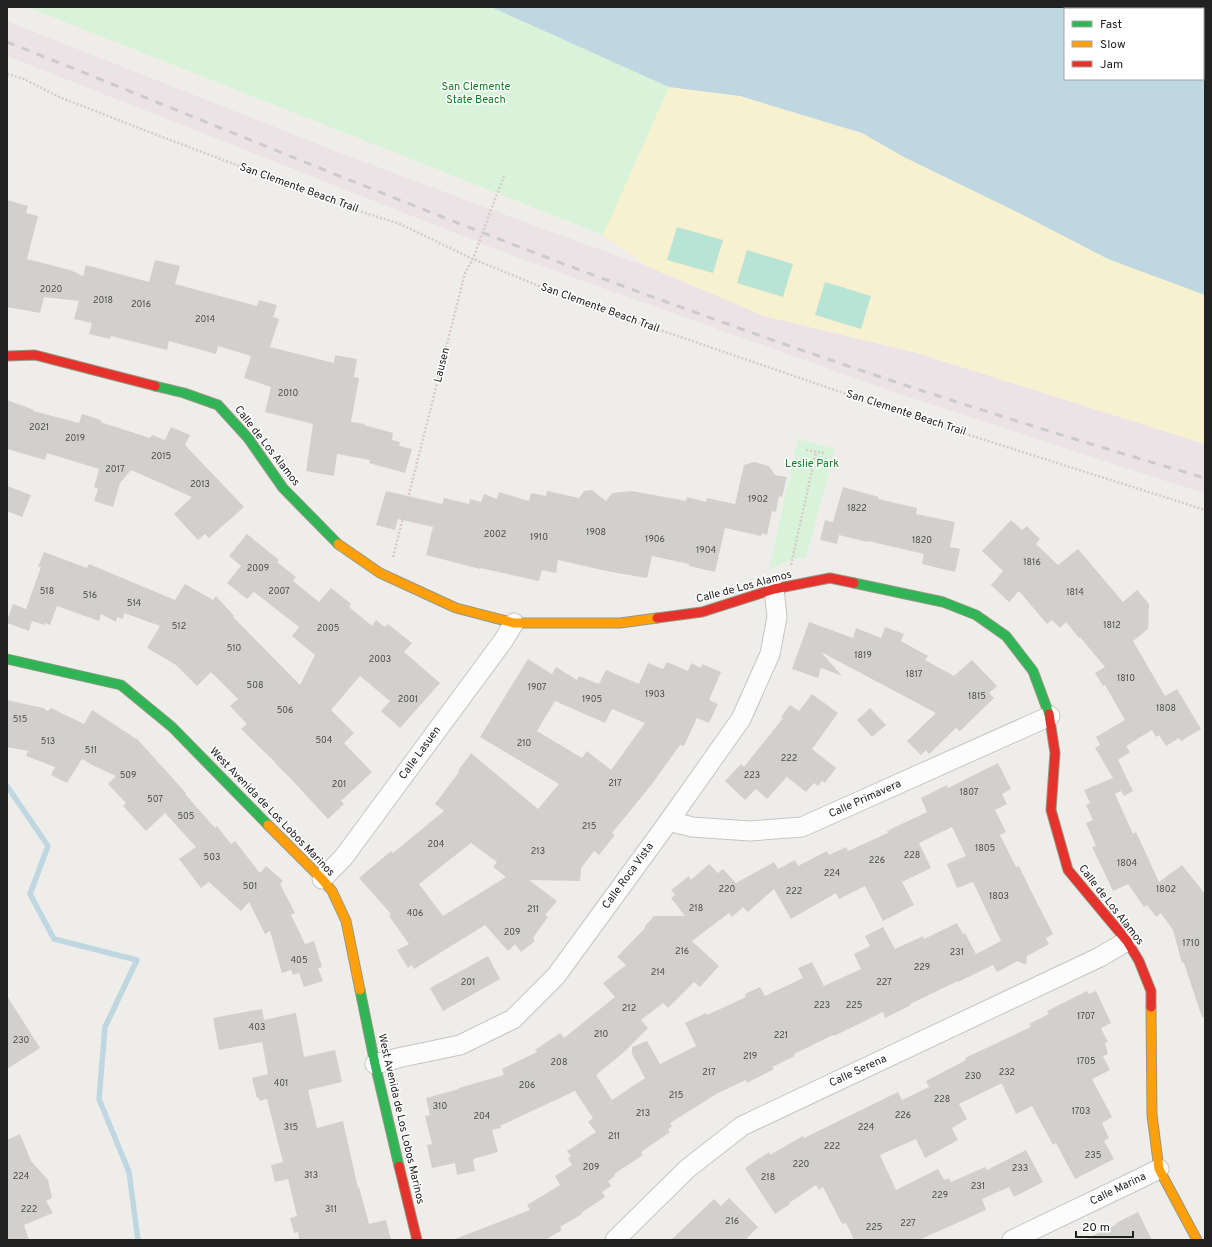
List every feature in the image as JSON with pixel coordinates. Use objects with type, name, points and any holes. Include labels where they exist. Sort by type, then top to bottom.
[{"type":"street","name":"Calle de Los Alamos","points":[[7,356],[36,355],[184,393],[218,405],[248,438],[283,488],[334,540],[380,573],[456,608],[514,622],[628,622],[702,612],[780,588],[830,578],[942,602],[976,615],[1006,636],[1033,671],[1050,716],[1055,754],[1051,810],[1068,870],[1127,941],[1139,961],[1151,991],[1152,1114],[1159,1168],[1197,1240]]},
{"type":"street","name":"Calle Roca Vista","points":[[375,1064],[460,1045],[513,1019],[556,976],[741,719],[770,654],[777,617],[780,588]]},
{"type":"street","name":"Calle Lasuen","points":[[322,879],[343,858],[498,647],[514,622]]},
{"type":"street","name":"West Avenida de Los Lobos Marinos","points":[[7,659],[121,685],[172,727],[322,879],[332,891],[346,921],[375,1064],[417,1240]]},
{"type":"street","name":"Calle Primavera","points":[[669,821],[692,827],[750,831],[802,827],[1050,716]]},
{"type":"street","name":"Calle Serena","points":[[615,1240],[687,1169],[742,1126],[1100,956],[1127,941]]},
{"type":"street","name":"Calle Marina","points":[[1012,1240],[1134,1182],[1159,1168]]},
{"type":"path","name":"San Clemente Beach Trail","points":[[7,74],[24,79],[59,97],[164,138],[353,209],[400,224],[473,259],[574,300],[922,420],[1205,510]]},
{"type":"path","name":"Lausen","points":[[392,558],[465,273],[473,259],[504,176]]},
{"type":"path","points":[[806,450],[824,453]]},
{"type":"path","points":[[780,588],[816,452]]},
{"type":"shaded area","points":[[7,21],[338,152],[651,268],[764,316],[917,353],[1205,444],[1205,493],[899,394],[516,257],[7,56]]},
{"type":"sand","points":[[27,7],[491,7],[669,87],[740,96],[862,133],[904,157],[1023,215],[1108,259],[1205,295],[1205,444],[917,353],[764,316],[651,268],[603,235]]},
{"type":"green space","name":"San Clemente State Beach","points":[[27,7],[491,7],[669,87],[603,235]]},
{"type":"green space","points":[[677,227],[723,240],[713,273],[667,260]]},
{"type":"green space","points":[[747,250],[793,264],[783,297],[737,283]]},
{"type":"green space","points":[[825,282],[871,296],[861,329],[815,315]]},
{"type":"green space","name":"Leslie Park","points":[[798,439],[835,449],[806,558],[792,559],[769,570]]},
{"type":"water","points":[[491,7],[1205,7],[1205,295],[1108,259],[1023,215],[904,157],[862,133],[740,96],[669,87]]},
{"type":"building","points":[[7,200],[28,206],[26,213],[38,216],[27,259],[70,270],[83,276],[86,265],[149,282],[155,260],[180,266],[175,284],[257,306],[259,300],[277,305],[273,317],[279,319],[270,347],[334,363],[335,355],[357,359],[354,377],[359,378],[351,422],[365,424],[364,425],[393,433],[392,440],[400,442],[399,446],[412,449],[405,473],[369,463],[370,460],[337,454],[334,476],[306,471],[313,424],[265,412],[271,387],[244,378],[251,356],[218,346],[216,354],[169,341],[167,350],[111,336],[110,339],[89,334],[92,323],[74,319],[79,301],[44,297],[40,313],[7,307]]},
{"type":"building","points":[[7,400],[34,410],[33,411],[79,423],[82,414],[101,420],[100,422],[150,438],[152,435],[165,440],[171,427],[190,435],[185,445],[244,507],[209,538],[205,534],[198,540],[174,514],[192,497],[131,470],[120,483],[113,507],[94,501],[98,489],[94,487],[99,469],[47,453],[45,460],[7,449]]},
{"type":"building","points":[[754,462],[769,466],[775,475],[787,477],[782,497],[779,496],[776,512],[772,511],[767,535],[762,533],[761,536],[725,528],[715,572],[689,566],[689,564],[652,556],[647,578],[611,572],[558,560],[556,573],[542,570],[539,581],[480,569],[426,555],[433,527],[398,519],[395,530],[376,525],[386,491],[442,504],[444,498],[469,504],[470,499],[481,502],[484,494],[497,499],[499,492],[529,501],[531,493],[546,496],[547,491],[579,498],[584,491],[592,490],[606,501],[612,493],[632,491],[686,501],[687,497],[706,502],[707,498],[735,504],[744,465]]},
{"type":"building","points":[[7,486],[31,495],[22,517],[7,511]]},
{"type":"building","points":[[843,487],[879,497],[878,499],[917,508],[916,514],[955,522],[950,547],[960,549],[955,572],[922,564],[924,554],[839,535],[837,544],[820,540],[825,520],[833,522]]},
{"type":"building","points":[[1011,520],[1022,530],[1027,526],[1040,539],[1036,544],[1058,565],[1078,549],[1123,602],[1137,590],[1149,604],[1148,629],[1133,641],[1165,696],[1177,689],[1201,729],[1181,741],[1179,738],[1166,746],[1159,735],[1156,737],[1152,730],[1126,746],[1130,752],[1118,760],[1133,791],[1124,796],[1121,791],[1115,794],[1133,834],[1136,832],[1159,882],[1182,865],[1205,894],[1205,1017],[1202,1017],[1184,963],[1182,963],[1173,930],[1161,913],[1156,917],[1147,905],[1144,907],[1128,884],[1113,891],[1092,847],[1096,846],[1086,823],[1093,820],[1086,805],[1090,803],[1084,790],[1113,778],[1095,748],[1100,745],[1096,737],[1125,720],[1105,685],[1103,686],[1095,673],[1105,667],[1066,622],[1060,628],[1052,620],[1047,624],[1019,591],[1009,602],[991,585],[1003,571],[982,551]]},
{"type":"building","points":[[247,534],[279,560],[277,562],[296,577],[293,581],[319,602],[331,588],[351,604],[349,607],[372,626],[376,620],[385,627],[388,624],[412,643],[404,652],[440,683],[400,728],[381,711],[390,701],[360,676],[331,710],[354,733],[344,743],[372,772],[341,801],[344,804],[328,819],[276,763],[241,729],[247,724],[230,706],[238,699],[211,672],[197,686],[176,665],[147,648],[160,626],[124,613],[123,619],[117,617],[116,622],[101,614],[99,621],[57,606],[50,625],[45,623],[44,625],[32,621],[29,631],[7,623],[13,604],[26,609],[41,567],[38,567],[44,552],[87,568],[89,564],[175,600],[185,584],[213,600],[216,596],[234,616],[233,617],[300,685],[315,655],[292,636],[299,627],[254,592],[247,599],[227,583],[241,566],[229,556]]},
{"type":"building","points":[[809,622],[853,638],[856,628],[881,638],[885,627],[904,634],[901,641],[928,656],[925,660],[954,676],[972,660],[997,686],[989,693],[994,698],[960,731],[956,728],[929,754],[926,750],[921,755],[907,741],[936,713],[821,652],[842,676],[821,668],[818,678],[792,669]]},
{"type":"building","points":[[528,659],[552,674],[556,667],[577,680],[579,676],[599,684],[606,670],[639,684],[648,663],[663,669],[667,662],[688,671],[691,663],[701,668],[702,664],[721,672],[709,700],[718,704],[709,723],[697,718],[684,746],[680,745],[652,784],[612,833],[615,835],[599,855],[594,851],[581,868],[580,881],[529,880],[557,901],[545,915],[548,917],[533,938],[535,941],[521,952],[515,944],[508,951],[485,925],[414,969],[412,965],[408,968],[397,950],[409,944],[389,916],[391,914],[359,878],[391,851],[393,853],[444,811],[435,804],[471,753],[538,809],[559,784],[480,737]],"holes":[[[555,701],[605,723],[612,709],[645,723],[611,770],[587,751],[582,758],[537,731]],[[471,843],[497,862],[493,867],[506,877],[443,916],[419,884]]]},
{"type":"building","points":[[812,694],[838,713],[812,749],[836,768],[825,783],[822,781],[818,786],[814,783],[806,792],[787,777],[767,799],[756,789],[745,800],[725,781],[741,764],[744,767],[783,718],[781,717],[790,705],[799,711]]},
{"type":"building","points":[[7,700],[43,708],[48,711],[51,708],[84,724],[92,710],[138,740],[186,793],[185,794],[215,828],[217,826],[231,844],[235,841],[260,873],[266,866],[283,881],[280,884],[295,913],[291,915],[305,944],[314,941],[322,967],[318,968],[323,981],[304,987],[299,973],[293,975],[291,970],[282,973],[270,931],[265,934],[249,902],[241,911],[209,882],[201,888],[179,859],[196,847],[165,813],[146,831],[123,806],[126,803],[108,784],[116,776],[82,759],[67,783],[51,775],[55,767],[26,756],[28,751],[7,747]]},
{"type":"building","points":[[870,708],[886,725],[872,737],[857,720]]},
{"type":"building","points":[[998,763],[1011,789],[1002,794],[1007,804],[995,810],[1006,832],[1000,835],[1016,867],[1019,866],[1053,934],[1046,938],[1049,944],[1027,956],[1026,965],[1018,961],[997,972],[993,965],[910,1004],[911,1005],[885,1018],[883,1012],[834,1036],[833,1035],[794,1054],[795,1056],[772,1067],[774,1069],[747,1083],[746,1080],[718,1093],[670,1123],[672,1126],[668,1130],[670,1132],[641,1152],[643,1155],[614,1174],[615,1176],[608,1181],[611,1186],[602,1192],[605,1197],[581,1213],[582,1214],[560,1227],[562,1230],[545,1240],[455,1240],[530,1210],[527,1205],[560,1185],[555,1176],[572,1165],[568,1158],[571,1156],[567,1151],[596,1132],[588,1122],[593,1118],[575,1091],[500,1126],[501,1128],[492,1130],[498,1152],[473,1159],[475,1171],[457,1175],[455,1163],[432,1168],[427,1145],[432,1144],[425,1116],[430,1115],[426,1098],[504,1075],[502,1069],[537,1052],[535,1050],[560,1033],[564,1038],[615,997],[603,983],[626,965],[617,957],[645,928],[654,916],[685,916],[671,898],[675,895],[671,890],[689,876],[691,880],[709,864],[718,873],[723,869],[736,883],[774,862],[778,869],[795,860],[798,866],[827,851],[829,855],[846,847],[848,851],[888,833],[887,831],[927,812],[921,798],[947,785],[948,788]],"holes":[[[952,827],[966,856],[947,864],[957,888],[973,882],[1001,941],[976,954],[965,933],[963,934],[957,923],[924,939],[923,936],[895,949],[883,927],[865,936],[870,946],[854,954],[861,969],[824,986],[812,962],[798,968],[803,978],[765,996],[760,987],[745,994],[746,997],[707,1015],[706,1013],[685,1023],[696,1046],[660,1064],[647,1041],[632,1047],[632,1054],[645,1078],[612,1100],[596,1075],[623,1053],[648,1028],[641,1020],[663,1003],[668,1008],[694,982],[700,987],[719,966],[692,941],[729,913],[732,917],[743,907],[748,912],[774,889],[791,919],[836,893],[839,899],[865,886],[883,921],[914,905],[902,882],[931,868],[919,843]]]},
{"type":"building","points":[[488,956],[500,979],[443,1011],[430,988]]},
{"type":"building","points":[[1087,991],[1089,994],[1096,991],[1111,1023],[1101,1028],[1108,1042],[1105,1043],[1108,1054],[1103,1056],[1110,1070],[1092,1079],[1112,1117],[1102,1123],[1109,1138],[1104,1141],[1114,1159],[1075,1179],[1056,1143],[1053,1145],[1032,1106],[1016,1114],[1002,1084],[1000,1084],[959,1104],[967,1119],[952,1128],[958,1140],[925,1158],[916,1139],[880,1155],[896,1190],[938,1169],[944,1180],[949,1178],[951,1182],[985,1167],[987,1170],[1026,1150],[1043,1182],[1014,1197],[1009,1187],[982,1199],[986,1210],[919,1240],[854,1240],[846,1223],[842,1224],[823,1187],[819,1190],[816,1185],[775,1214],[745,1168],[769,1152],[770,1155],[803,1136],[804,1138],[898,1092],[902,1100],[929,1087],[926,1081],[966,1060],[965,1058],[1031,1027],[1029,1024],[1049,1014],[1047,1011]]},
{"type":"building","points":[[7,996],[40,1048],[7,1069]]},
{"type":"building","points":[[262,1009],[264,1020],[296,1013],[304,1057],[335,1050],[342,1082],[308,1090],[317,1128],[343,1121],[358,1188],[359,1187],[369,1224],[386,1220],[391,1240],[299,1240],[298,1232],[294,1233],[290,1218],[297,1216],[288,1179],[275,1182],[271,1165],[283,1162],[267,1099],[259,1101],[252,1078],[268,1074],[262,1042],[219,1050],[213,1018]]},
{"type":"building","points":[[20,1134],[31,1161],[48,1180],[52,1198],[46,1201],[53,1213],[24,1225],[29,1240],[7,1240],[7,1140]]},
{"type":"building","points":[[729,1198],[758,1227],[745,1240],[671,1240],[714,1199],[721,1206]]},
{"type":"building","points":[[1138,1212],[1152,1240],[1084,1240],[1117,1224],[1116,1223]]},
{"type":"waterway","points":[[7,786],[48,846],[30,894],[54,939],[137,960],[105,1027],[99,1099],[129,1172],[138,1240]]},
{"type":"railway","points":[[7,42],[507,242],[740,329],[938,396],[1205,478]]},
{"type":"traffic: fast","points":[[155,386],[184,393],[218,405],[248,438],[283,488],[338,544]]},
{"type":"traffic: fast","points":[[854,583],[943,602],[976,615],[1006,636],[1033,671],[1049,714]]},
{"type":"traffic: fast","points":[[7,659],[121,685],[172,727],[268,825]]},
{"type":"traffic: fast","points":[[360,990],[375,1064],[399,1166]]},
{"type":"traffic: slow","points":[[338,544],[380,573],[456,608],[514,623],[620,623],[657,618]]},
{"type":"traffic: slow","points":[[268,825],[332,891],[346,921],[360,990]]},
{"type":"traffic: slow","points":[[1151,1007],[1152,1115],[1159,1169],[1197,1240]]},
{"type":"traffic: jam","points":[[7,356],[35,355],[155,386]]},
{"type":"traffic: jam","points":[[657,618],[702,612],[774,589],[830,578],[854,583]]},
{"type":"traffic: jam","points":[[1049,714],[1055,753],[1051,810],[1068,870],[1127,941],[1139,961],[1151,991],[1151,1007]]},
{"type":"traffic: jam","points":[[399,1166],[417,1240]]}]
